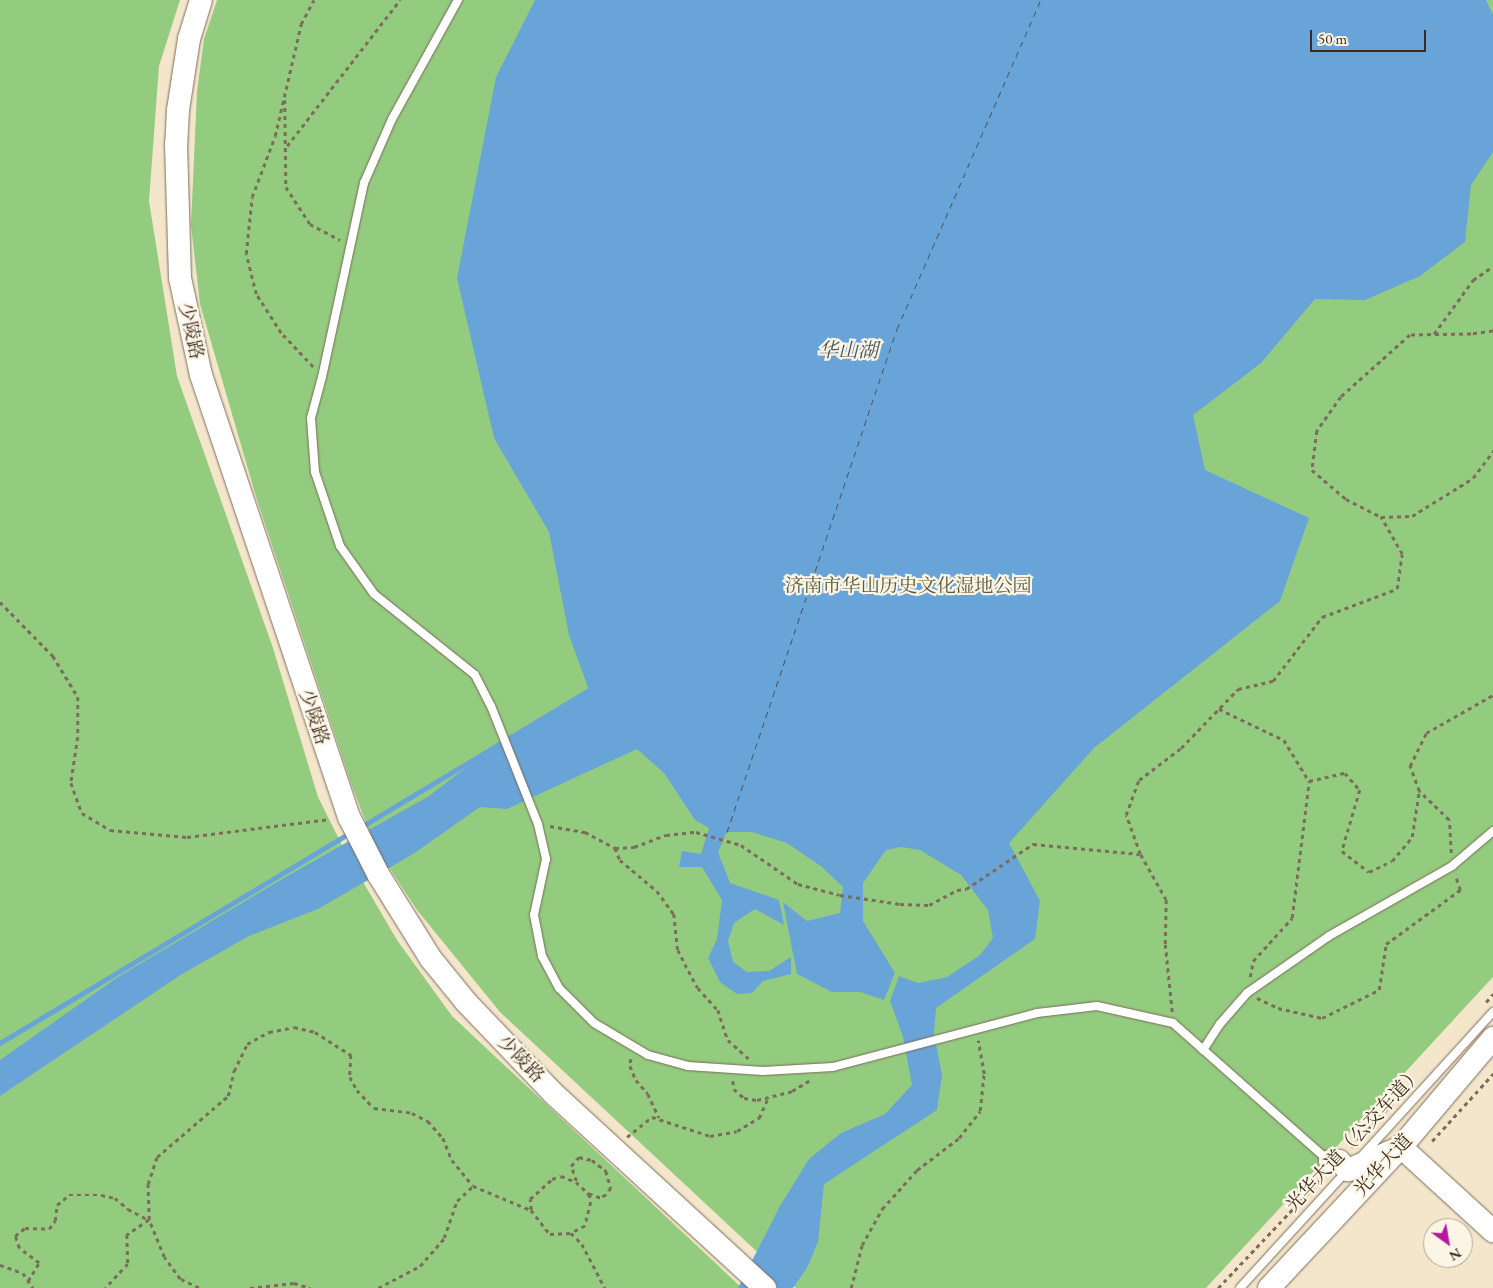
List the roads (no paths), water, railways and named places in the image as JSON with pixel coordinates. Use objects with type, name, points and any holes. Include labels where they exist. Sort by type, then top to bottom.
[{"type":"street","name":"少陵路","points":[[201,0],[189,39],[177,127],[180,278],[200,375],[348,817],[378,874],[431,958],[466,1002],[613,1150],[765,1288]]},
{"type":"street","name":"光华大道","points":[[1269,1288],[1401,1147],[1493,1038]]},
{"type":"street","points":[[1339,1164],[1401,1147],[1493,1231]]},
{"type":"lane","points":[[458,0],[392,119],[364,183],[322,377],[310,418],[315,472],[340,546],[374,594],[474,675],[491,706],[538,824],[546,859],[534,915],[542,956],[559,988],[594,1023],[648,1055],[688,1066],[764,1071],[833,1067],[1038,1013],[1097,1006],[1173,1024],[1339,1164]]},
{"type":"lane","points":[[1203,1050],[1220,1024],[1247,994],[1329,936],[1452,866],[1493,830]]},
{"type":"lane","name":"光华大道（公交车道）","points":[[1240,1288],[1339,1164],[1493,1012]]},
{"type":"water","name":"华山湖","points":[[535,0],[1486,0],[1493,15],[1493,152],[1471,185],[1465,242],[1420,276],[1365,300],[1315,299],[1261,363],[1193,415],[1205,470],[1309,518],[1280,601],[1094,748],[1009,843],[1040,901],[1035,939],[936,1008],[934,1034],[942,1075],[937,1110],[824,1184],[818,1242],[807,1268],[793,1288],[738,1288],[780,1206],[809,1159],[841,1133],[885,1114],[912,1085],[903,1037],[890,1001],[899,976],[918,983],[947,977],[980,955],[993,938],[988,910],[961,875],[920,850],[901,847],[886,850],[863,883],[863,921],[895,973],[884,1000],[860,992],[832,992],[797,974],[783,902],[807,921],[840,913],[843,887],[822,867],[787,843],[752,832],[727,832],[718,852],[730,883],[779,900],[784,925],[755,909],[734,923],[728,941],[733,962],[747,972],[769,971],[791,957],[791,974],[763,981],[752,993],[737,994],[720,982],[708,958],[717,939],[722,900],[702,867],[679,867],[682,851],[701,854],[709,828],[695,820],[664,773],[637,749],[507,809],[480,807],[413,854],[318,909],[249,936],[182,974],[0,1096],[0,1060],[118,977],[282,879],[429,796],[490,749],[589,690],[569,635],[549,532],[494,438],[457,278],[496,77]]},
{"type":"waterway","points":[[361,827],[589,690]]},
{"type":"waterway","points":[[0,1043],[350,833]]},
{"type":"park label","name":"济南市华山历史文化湿地公园","points":[[908,586]]}]
